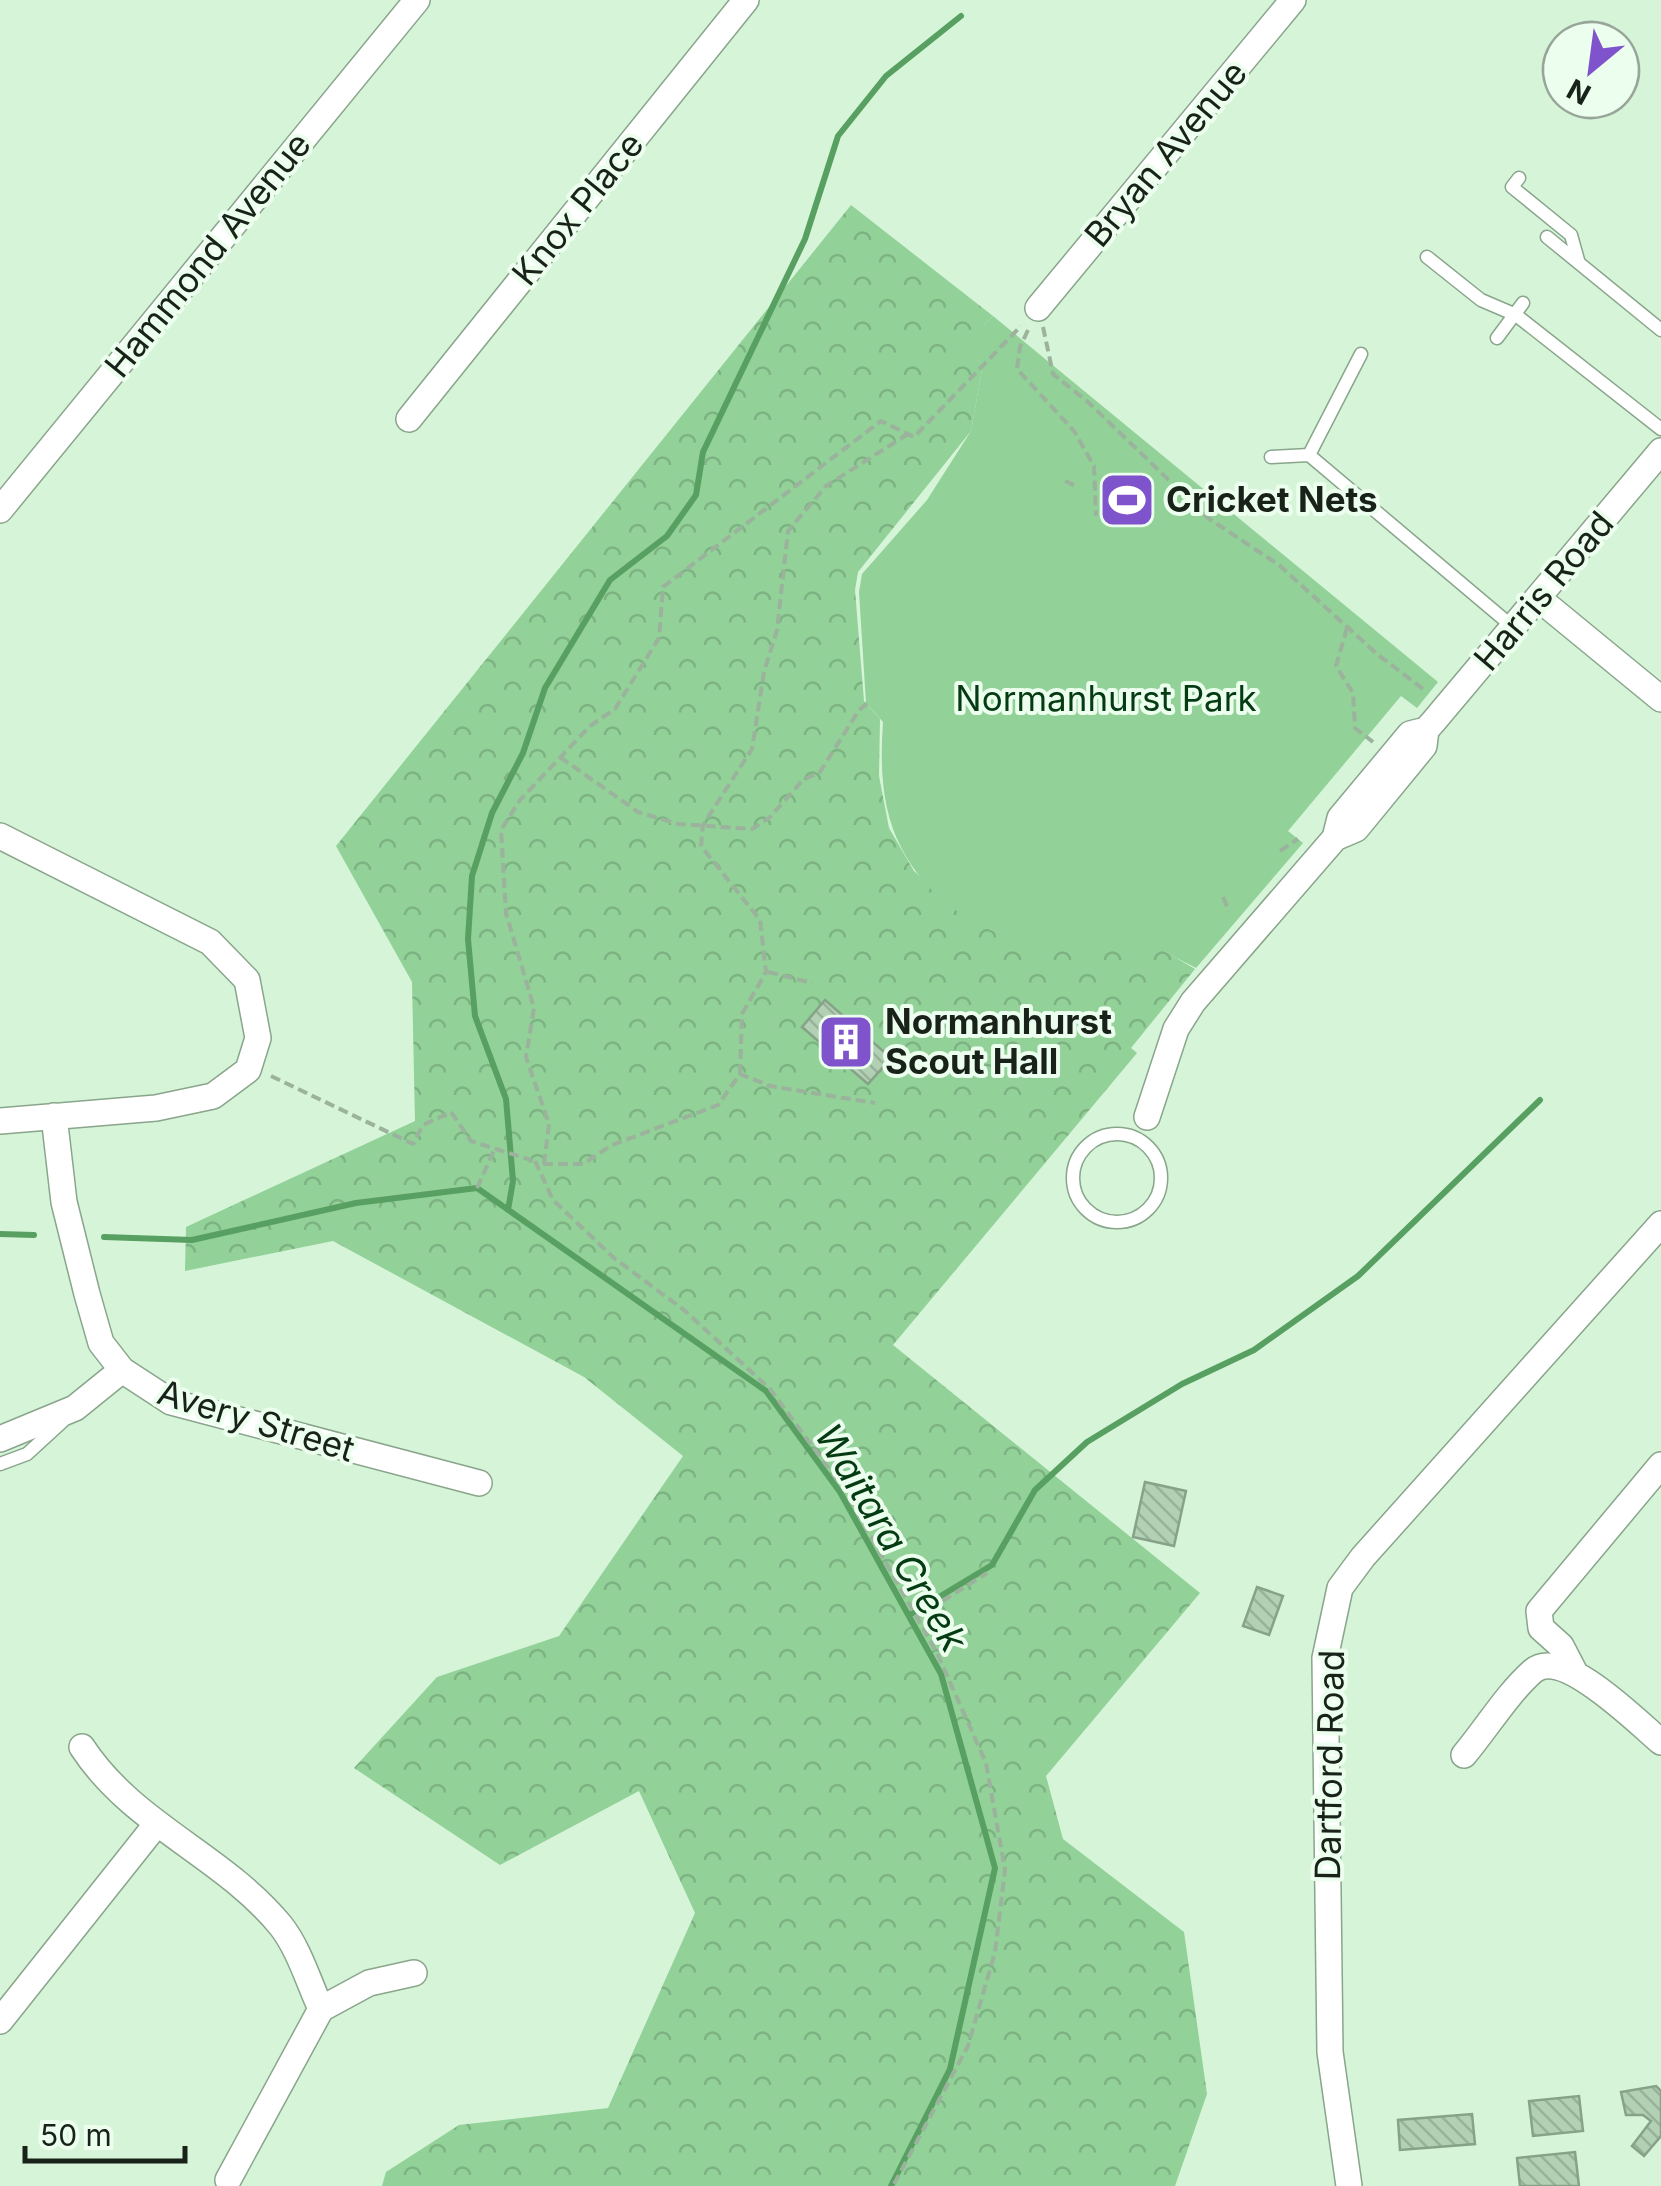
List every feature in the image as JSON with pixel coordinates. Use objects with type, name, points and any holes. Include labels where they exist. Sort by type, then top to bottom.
[{"type":"street","name":"Hammond Avenue","points":[[0,510],[416,0]]},
{"type":"street","name":"Knox Place","points":[[410,419],[746,0]]},
{"type":"street","name":"Bryan Avenue","points":[[1038,308],[1293,0]]},
{"type":"street","name":"Harris Road","points":[[1143,1128],[1176,1029],[1193,1002],[1335,838],[1340,818],[1410,734],[1426,730],[1447,707],[1661,451]]},
{"type":"street","points":[[1538,598],[1661,699]]},
{"type":"street","name":"Harris Road","points":[[1335,838],[1356,830],[1424,746],[1426,730]]},
{"type":"street","points":[[0,836],[210,942],[247,980],[258,1038],[248,1070],[213,1096],[156,1108],[0,1121]]},
{"type":"street","name":"Avery Street","points":[[54,1116],[64,1202],[87,1294],[101,1343],[122,1370],[171,1402],[479,1484]]},
{"type":"street","name":"Dartford Road","points":[[1349,2186],[1330,2052],[1325,1658],[1340,1588],[1661,1224]]},
{"type":"street","points":[[0,1439],[75,1408],[122,1370]]},
{"type":"street","points":[[1574,1672],[1562,1646],[1541,1628],[1540,1611],[1661,1465]]},
{"type":"street","points":[[1464,1756],[1536,1668],[1554,1664],[1574,1672],[1661,1742]]},
{"type":"street","points":[[82,1746],[102,1777],[155,1826],[257,1899],[284,1930],[321,2009]]},
{"type":"street","points":[[0,2021],[155,1826]]},
{"type":"street","points":[[228,2180],[321,2009],[369,1984],[414,1973]]},
{"type":"lane","points":[[1519,178],[1512,186],[1570,235],[1579,263]]},
{"type":"lane","points":[[1547,237],[1661,330]]},
{"type":"lane","points":[[1427,257],[1481,300],[1520,309],[1661,429]]},
{"type":"lane","points":[[1498,338],[1520,309]]},
{"type":"lane","points":[[1309,455],[1362,354]]},
{"type":"lane","points":[[1270,457],[1309,455],[1514,627]]},
{"type":"lane","points":[[1143,1128],[1160,1166],[1156,1200],[1129,1221],[1096,1216],[1074,1190],[1078,1156],[1106,1135],[1143,1128]]},
{"type":"lane","points":[[0,1464],[26,1454],[75,1408]]},
{"type":"path","points":[[544,1164],[549,1124],[526,1057],[534,1008],[506,913],[501,830],[520,800],[560,757],[590,726],[616,709],[658,638],[664,586],[881,422],[914,437],[1038,308]]},
{"type":"path","points":[[1038,308],[1020,347],[1018,369],[1074,431],[1094,466],[1096,516]]},
{"type":"path","points":[[1038,308],[1053,374],[1088,402],[1208,518],[1279,566],[1447,707]]},
{"type":"path","points":[[266,1073],[413,1144],[423,1126],[451,1112],[471,1141],[544,1164],[583,1164],[612,1145],[718,1105],[740,1074],[742,1014],[766,972],[760,920],[701,846],[702,826],[752,749],[764,672],[776,630],[788,531],[826,486],[908,434]]},
{"type":"path","points":[[1065,481],[1078,488]]},
{"type":"path","points":[[1348,626],[1339,644],[1336,666],[1354,694],[1355,728],[1395,753]]},
{"type":"path","points":[[560,757],[638,812],[702,826],[752,829],[769,818],[802,780],[820,772],[859,710],[868,703]]},
{"type":"path","points":[[1280,851],[1298,839]]},
{"type":"path","points":[[1223,898],[1229,910]]},
{"type":"path","points":[[766,972],[812,983]]},
{"type":"path","points":[[740,1074],[770,1086],[875,1103]]},
{"type":"path","points":[[477,1188],[495,1148]]},
{"type":"path","points":[[535,1161],[553,1200],[614,1258],[684,1310],[770,1389],[844,1490],[917,1618],[986,1763],[1005,1870],[995,1952],[968,2046],[894,2186]]},
{"type":"path","points":[[917,1618],[987,1573]]},
{"type":"green space","points":[[851,205],[993,316],[963,347],[983,364],[971,431],[858,572],[855,590],[864,701],[880,719],[879,776],[889,828],[914,871],[958,911],[991,930],[1026,940],[1139,936],[1195,969],[1131,1048],[1137,1053],[893,1345],[1200,1593],[1046,1776],[1063,1839],[1184,1932],[1207,2094],[1175,2186],[382,2186],[386,2172],[459,2125],[608,2108],[695,1913],[639,1791],[500,1865],[354,1768],[437,1677],[559,1636],[683,1456],[584,1377],[333,1241],[185,1271],[186,1227],[415,1121],[412,982],[336,846]]},
{"type":"green space","name":"Normanhurst Park","points":[[993,316],[1438,682],[1417,708],[1401,696],[1288,831],[1303,843],[1196,968],[1140,939],[1107,946],[1039,945],[974,922],[945,902],[921,878],[902,849],[890,819],[882,771],[883,722],[866,703],[859,592],[862,574],[927,500],[971,431],[983,364],[962,347]]},
{"type":"building","name":"Normanhurst Scout Hall","points":[[825,1000],[891,1058],[868,1084],[802,1027]]},
{"type":"building","points":[[1145,1482],[1186,1491],[1174,1546],[1133,1537]]},
{"type":"building","points":[[1257,1587],[1283,1596],[1269,1635],[1243,1626]]},
{"type":"building","points":[[1656,2086],[1661,2091],[1661,2136],[1644,2156],[1632,2146],[1651,2121],[1643,2115],[1626,2115],[1621,2092]]},
{"type":"building","points":[[1579,2096],[1583,2131],[1533,2136],[1529,2101]]},
{"type":"building","points":[[1472,2114],[1475,2144],[1400,2150],[1398,2120]]},
{"type":"building","points":[[1575,2152],[1579,2186],[1520,2186],[1517,2158]]},
{"type":"waterway","points":[[508,1210],[513,1181],[506,1099],[475,1016],[468,939],[472,876],[492,813],[523,753],[545,688],[610,580],[667,536],[696,495],[703,452],[805,239],[838,136],[886,76],[961,16]]},
{"type":"waterway","points":[[911,1614],[992,1565],[1035,1490],[1087,1442],[1182,1384],[1254,1350],[1358,1276],[1540,1100]]},
{"type":"waterway","name":"Waitara Creek","points":[[104,1237],[192,1240],[356,1203],[477,1188],[766,1391],[840,1492],[941,1674],[995,1868],[950,2069],[891,2186]]},
{"type":"waterway","name":"Waitara Creek","points":[[0,1234],[34,1235]]},
{"type":"place","name":"Cricket Nets","points":[[1127,500]]},
{"type":"place","name":"Normanhurst Scout Hall","points":[[846,1042]]}]
